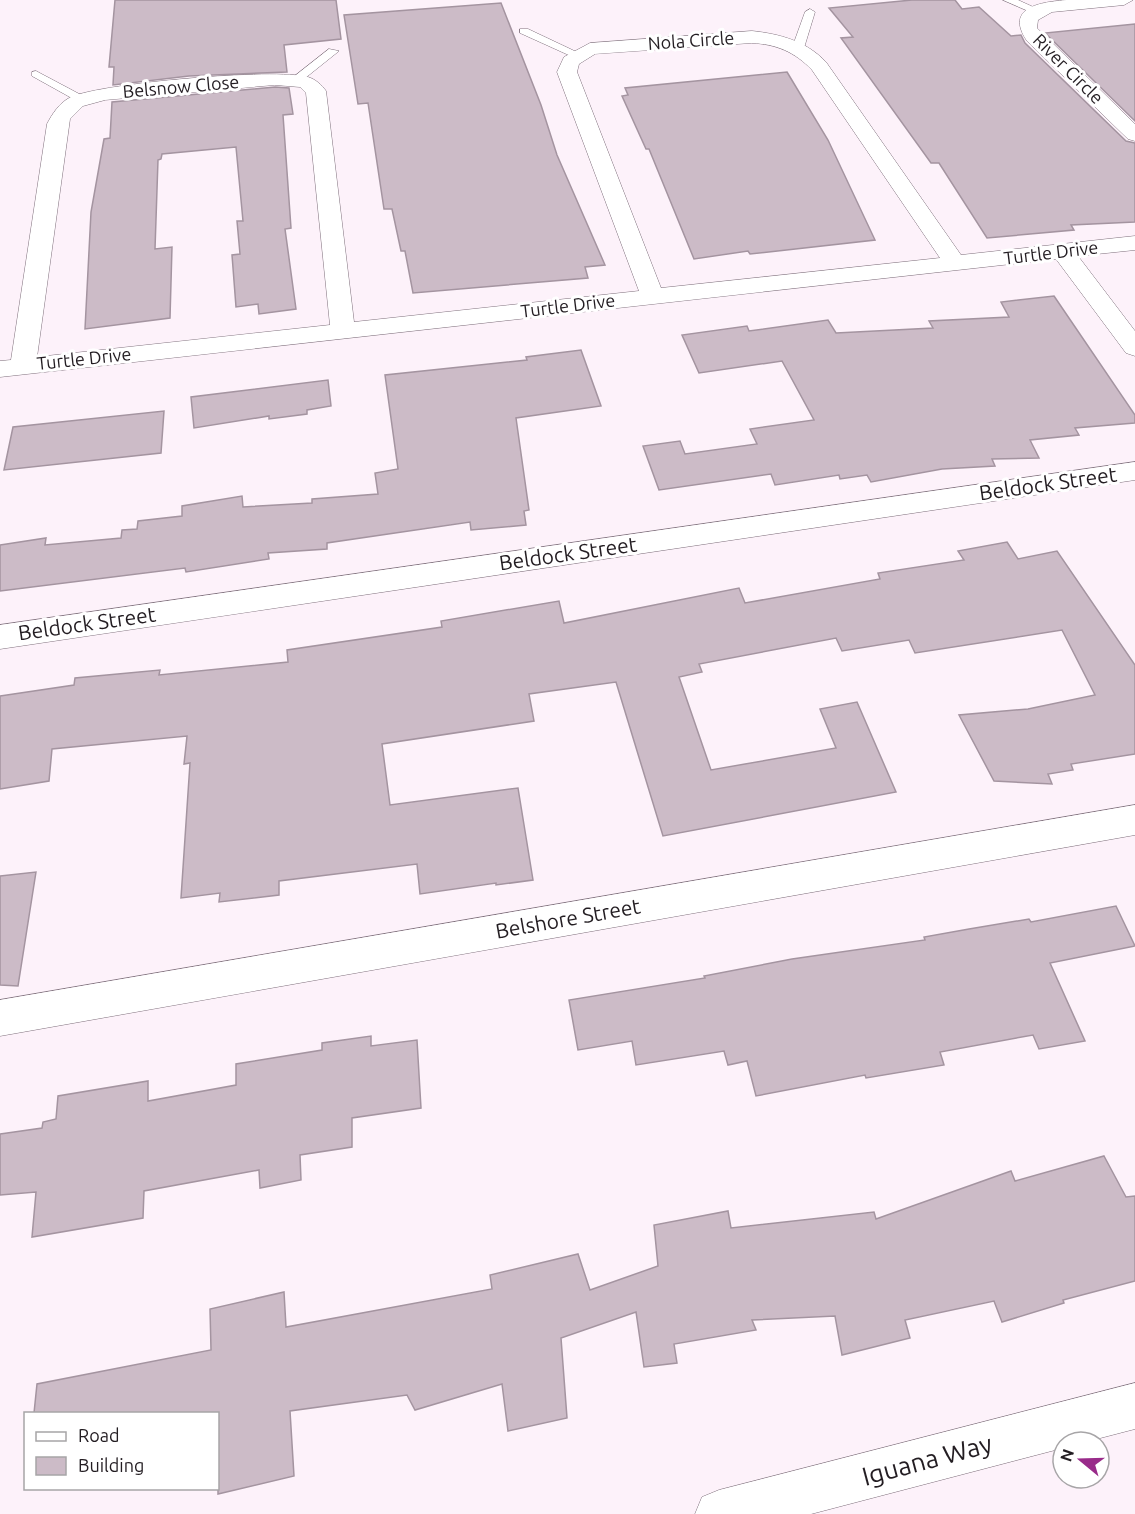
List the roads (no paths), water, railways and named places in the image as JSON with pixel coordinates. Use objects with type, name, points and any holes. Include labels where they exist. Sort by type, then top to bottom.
[{"type":"street","name":"River Circle","points":[[1124,0],[1037,10],[1028,23],[1034,38],[1135,135]]},
{"type":"street","name":"Nola Circle","points":[[577,55],[596,48],[745,37],[778,40],[798,48],[819,66],[956,264]]},
{"type":"street","points":[[577,55],[569,63],[567,72],[653,297]]},
{"type":"street","name":"Belsnow Close","points":[[81,99],[104,94],[266,80],[295,81]]},
{"type":"street","points":[[295,81],[309,84],[316,90],[343,332]]},
{"type":"street","points":[[11,368],[57,124],[65,111],[81,99]]},
{"type":"street","name":"Turtle Drive","points":[[11,368],[1135,243]]},
{"type":"street","points":[[1062,251],[1135,348]]},
{"type":"street","name":"Beldock Street","points":[[0,637],[1135,471]]},
{"type":"street","name":"Belshore Street","points":[[0,1018],[1135,820]]},
{"type":"street","name":"Iguana Way","points":[[719,1514],[1135,1406]]},
{"type":"lane","points":[[1008,0],[1037,10]]},
{"type":"lane","points":[[798,48],[810,12]]},
{"type":"lane","points":[[524,31],[577,55]]},
{"type":"lane","points":[[295,81],[333,51]]},
{"type":"lane","points":[[36,75],[81,99]]}]
